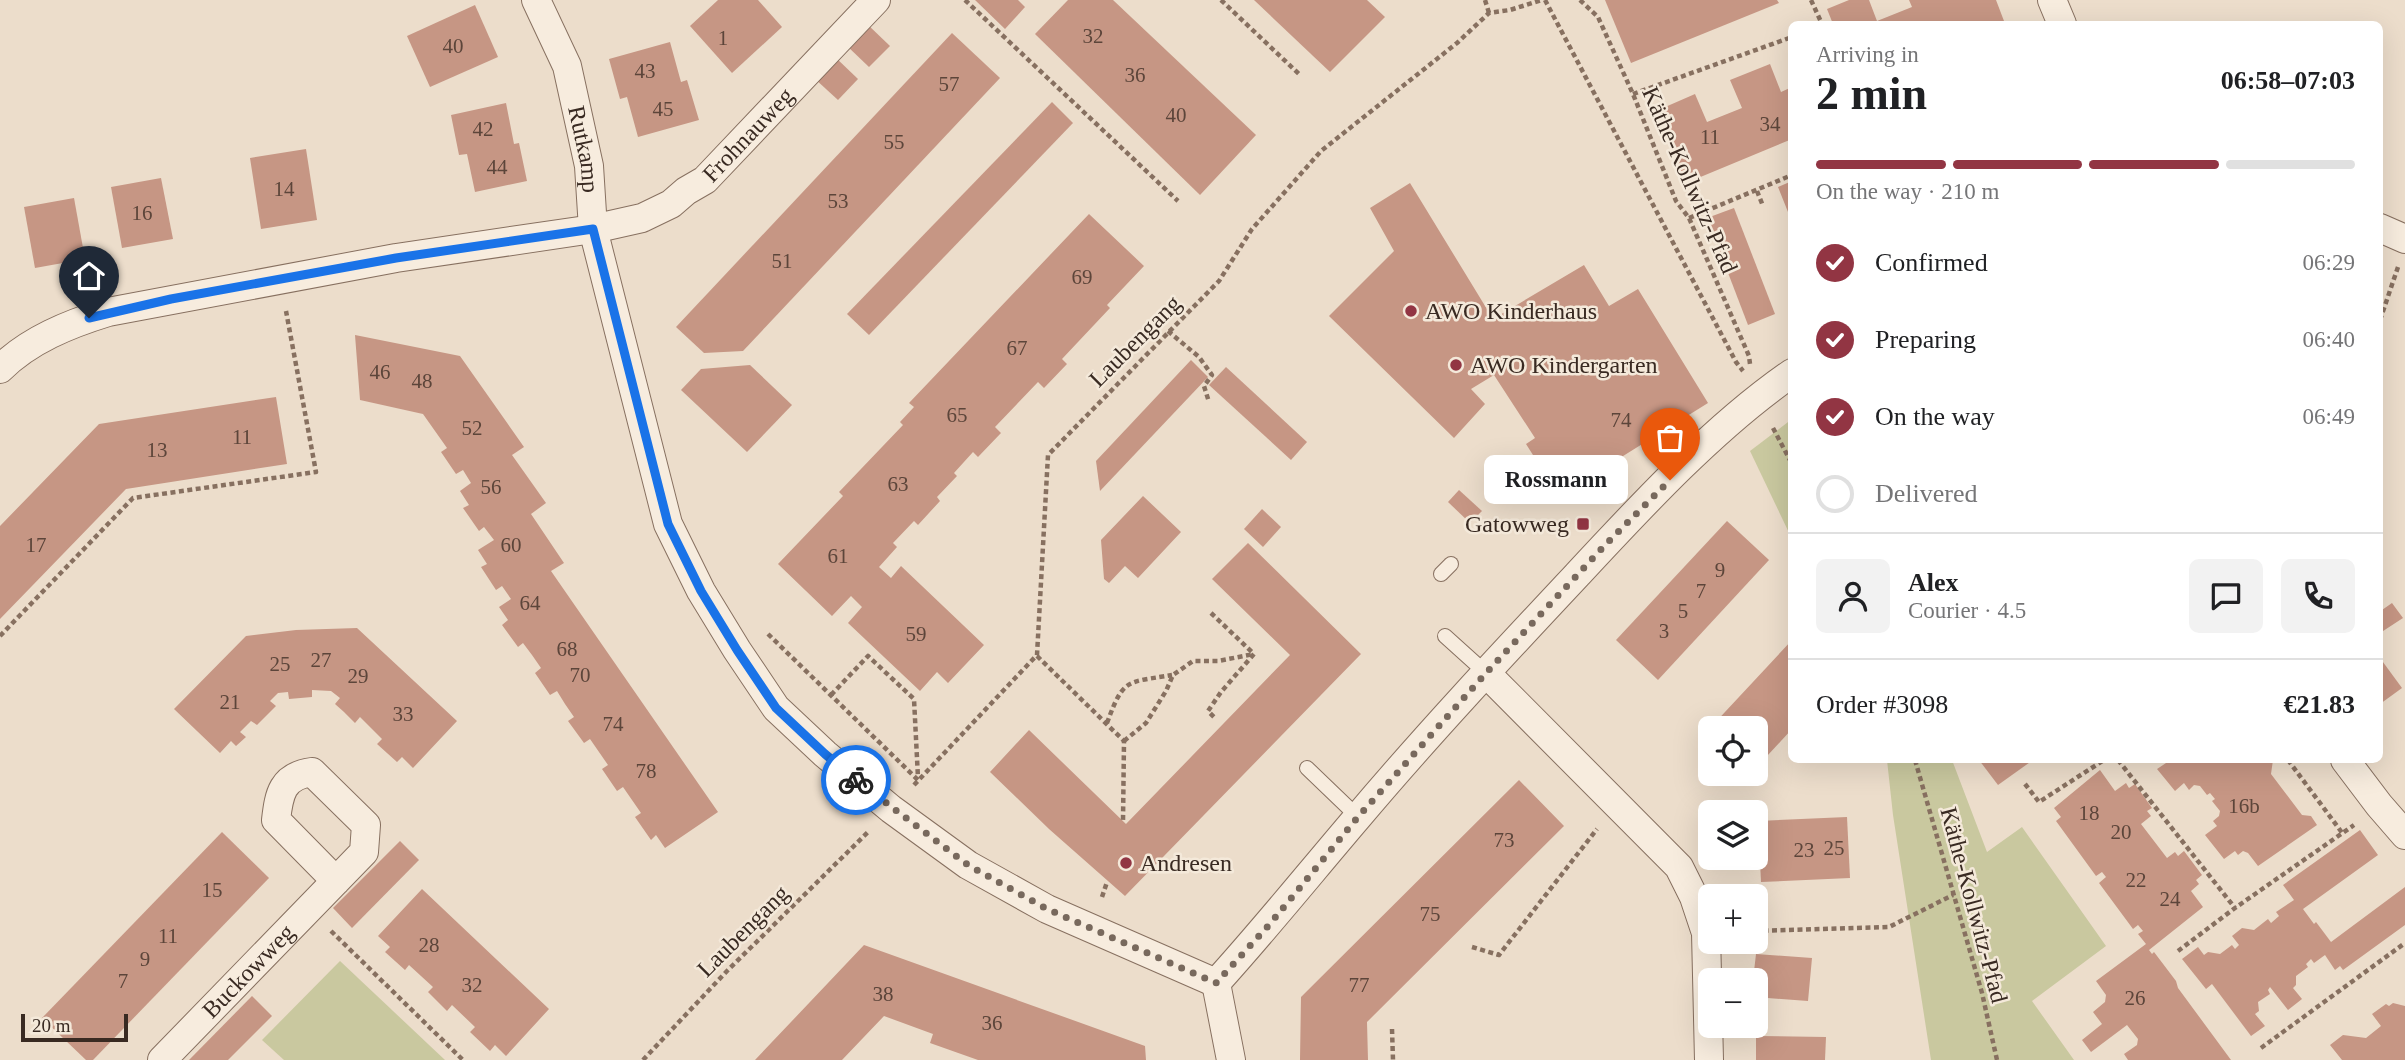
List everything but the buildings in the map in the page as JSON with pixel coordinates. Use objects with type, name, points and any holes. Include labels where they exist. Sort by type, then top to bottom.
[{"type":"street","name":"Rutkamp","points":[[537,0],[567,66],[589,166],[593,229],[668,524],[701,591],[776,708],[834,762],[891,809],[968,865],[1047,909],[1216,983]]},
{"type":"street","name":"Frohnauweg","points":[[0,369],[69,323],[108,312],[396,258],[593,229],[642,218],[671,204],[685,191],[705,180],[876,0]]},
{"type":"street","points":[[2052,0],[2061,21]]},
{"type":"street","points":[[2383,231],[2403,249]]},
{"type":"street","points":[[1231,1060],[1216,983],[1269,925],[1358,817],[1606,544],[1758,396],[1788,376]]},
{"type":"street","points":[[1486,673],[1679,867],[1694,897],[1706,933],[1709,1060]]},
{"type":"street","points":[[2347,763],[2405,835]]},
{"type":"street","name":"Buckowweg","points":[[162,1060],[336,881]]},
{"type":"lane","points":[[1445,636],[1486,673]]},
{"type":"lane","points":[[1307,768],[1358,817]]},
{"type":"path","points":[[965,0],[1178,201]]},
{"type":"path","points":[[1221,0],[1300,75]]},
{"type":"path","points":[[1485,0],[1489,13],[1544,0],[1729,349],[1744,372]]},
{"type":"path","name":"Käthe-Kollwitz-Pfad","points":[[1580,0],[1598,17],[1633,94],[1676,201],[1689,218],[1749,356],[1751,369]]},
{"type":"path","points":[[1811,0],[1821,21]]},
{"type":"path","name":"Laubengang","points":[[1037,656],[1048,455],[1219,281],[1252,229],[1321,151],[1457,43],[1489,13]]},
{"type":"path","points":[[1633,94],[1788,38]]},
{"type":"path","points":[[1689,218],[1788,177]]},
{"type":"path","points":[[1757,191],[1763,206]]},
{"type":"path","points":[[2383,311],[2403,249]]},
{"type":"path","points":[[0,636],[133,498],[316,472],[281,279]]},
{"type":"path","points":[[1168,331],[1199,357],[1212,375],[1204,386],[1209,402]]},
{"type":"path","points":[[1773,428],[1788,456]]},
{"type":"path","points":[[1211,613],[1254,654]]},
{"type":"path","points":[[764,630],[918,780]]},
{"type":"path","points":[[1107,723],[1118,693],[1130,683],[1173,675],[1193,661],[1218,661],[1254,654]]},
{"type":"path","points":[[1215,718],[1208,711],[1254,654]]},
{"type":"path","points":[[831,695],[868,656],[914,699],[918,780]]},
{"type":"path","points":[[910,789],[1037,656],[1124,741],[1123,821]]},
{"type":"path","points":[[1124,741],[1146,723],[1173,675]]},
{"type":"path","name":"Käthe-Kollwitz-Pfad","points":[[1916,763],[1982,992],[1997,1060]]},
{"type":"path","points":[[2025,784],[2039,802],[2099,763]]},
{"type":"path","points":[[2121,763],[2235,908]]},
{"type":"path","points":[[2290,763],[2343,834]]},
{"type":"path","points":[[1472,947],[1499,955],[1617,803]]},
{"type":"path","points":[[2178,951],[2235,908],[2343,834],[2379,805]]},
{"type":"path","name":"Laubengang","points":[[643,1060],[727,971],[872,829]]},
{"type":"path","points":[[1768,931],[1889,926],[1953,895]]},
{"type":"path","points":[[310,909],[463,1060]]},
{"type":"path","points":[[2261,1048],[2405,943]]},
{"type":"path","points":[[1392,1029],[1393,1060]]},
{"type":"green space","points":[[1788,422],[1788,531],[1750,451]]},
{"type":"green space","points":[[1887,763],[1953,763],[1987,852],[2022,827],[2106,946],[2032,1001],[2074,1060],[1931,1060]]},
{"type":"green space","points":[[340,961],[445,1060],[284,1060],[262,1040]]},
{"type":"way so far","points":[[856,780],[968,865],[1091,930],[1216,983],[1486,673],[1606,544],[1670,480]]},
{"type":"place","name":"AWO Kinderhaus","points":[[1411,311]]},
{"type":"place","name":"AWO Kindergarten","points":[[1456,365]]},
{"type":"place","name":"Rossmann","points":[[1670,480]]},
{"type":"place","name":"Gatowweg","points":[[1583,524]]},
{"type":"place","name":"Andresen","points":[[1126,863]]},
{"type":"route","points":[[89,318],[171,299],[396,258],[593,229],[668,524],[701,591],[776,708],[856,780]]}]
